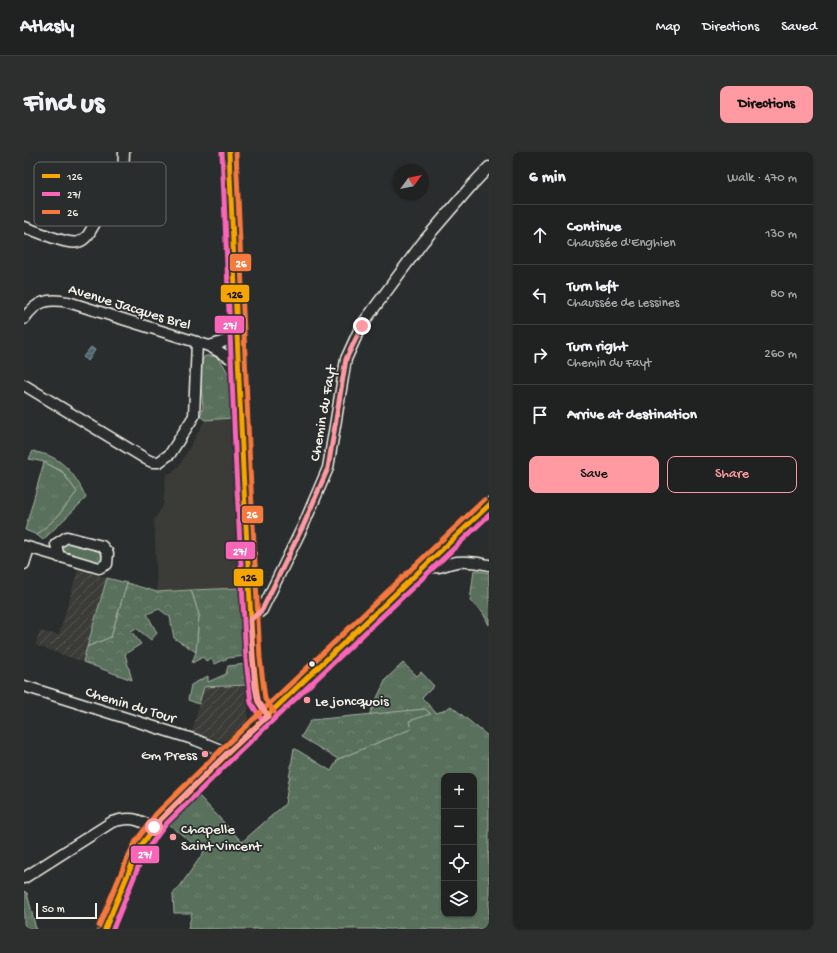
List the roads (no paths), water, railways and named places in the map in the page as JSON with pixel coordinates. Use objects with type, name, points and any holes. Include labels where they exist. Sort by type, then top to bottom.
[{"type":"main road","points":[[230,152],[250,620],[255,687],[258,701],[268,716]]},
{"type":"main road","points":[[105,929],[142,844],[161,819],[228,752],[268,716],[489,505]]},
{"type":"street","points":[[124,152],[124,162]]},
{"type":"street","name":"Chemin du Fayt","points":[[250,620],[262,610],[304,524],[328,468],[346,359],[362,326],[424,242],[489,167]]},
{"type":"street","points":[[24,227],[73,243],[84,239],[93,226]]},
{"type":"street","name":"Avenue Jacques Brel","points":[[24,319],[37,305],[46,300],[68,302],[209,346],[239,363]]},
{"type":"street","points":[[209,346],[237,338]]},
{"type":"street","points":[[24,384],[146,460],[159,462],[170,454],[194,416],[197,342]]},
{"type":"street","points":[[24,564],[26,547],[59,557],[99,568],[107,564],[108,553],[102,546],[67,537],[56,544],[59,557]]},
{"type":"street","points":[[426,566],[434,568],[455,562],[476,562],[489,565]]},
{"type":"street","name":"Chemin du Tour","points":[[24,686],[196,740],[228,752]]},
{"type":"street","points":[[24,878],[112,822],[123,818],[133,819],[154,827]]},
{"type":"water","points":[[91,347],[95,350],[88,361],[83,357]]},
{"type":"place","name":"Le joncquois","points":[[307,700]]},
{"type":"place","name":"Gm Press","points":[[205,754]]},
{"type":"place","name":"Chapelle Saint Vincent","points":[[173,837]]}]
